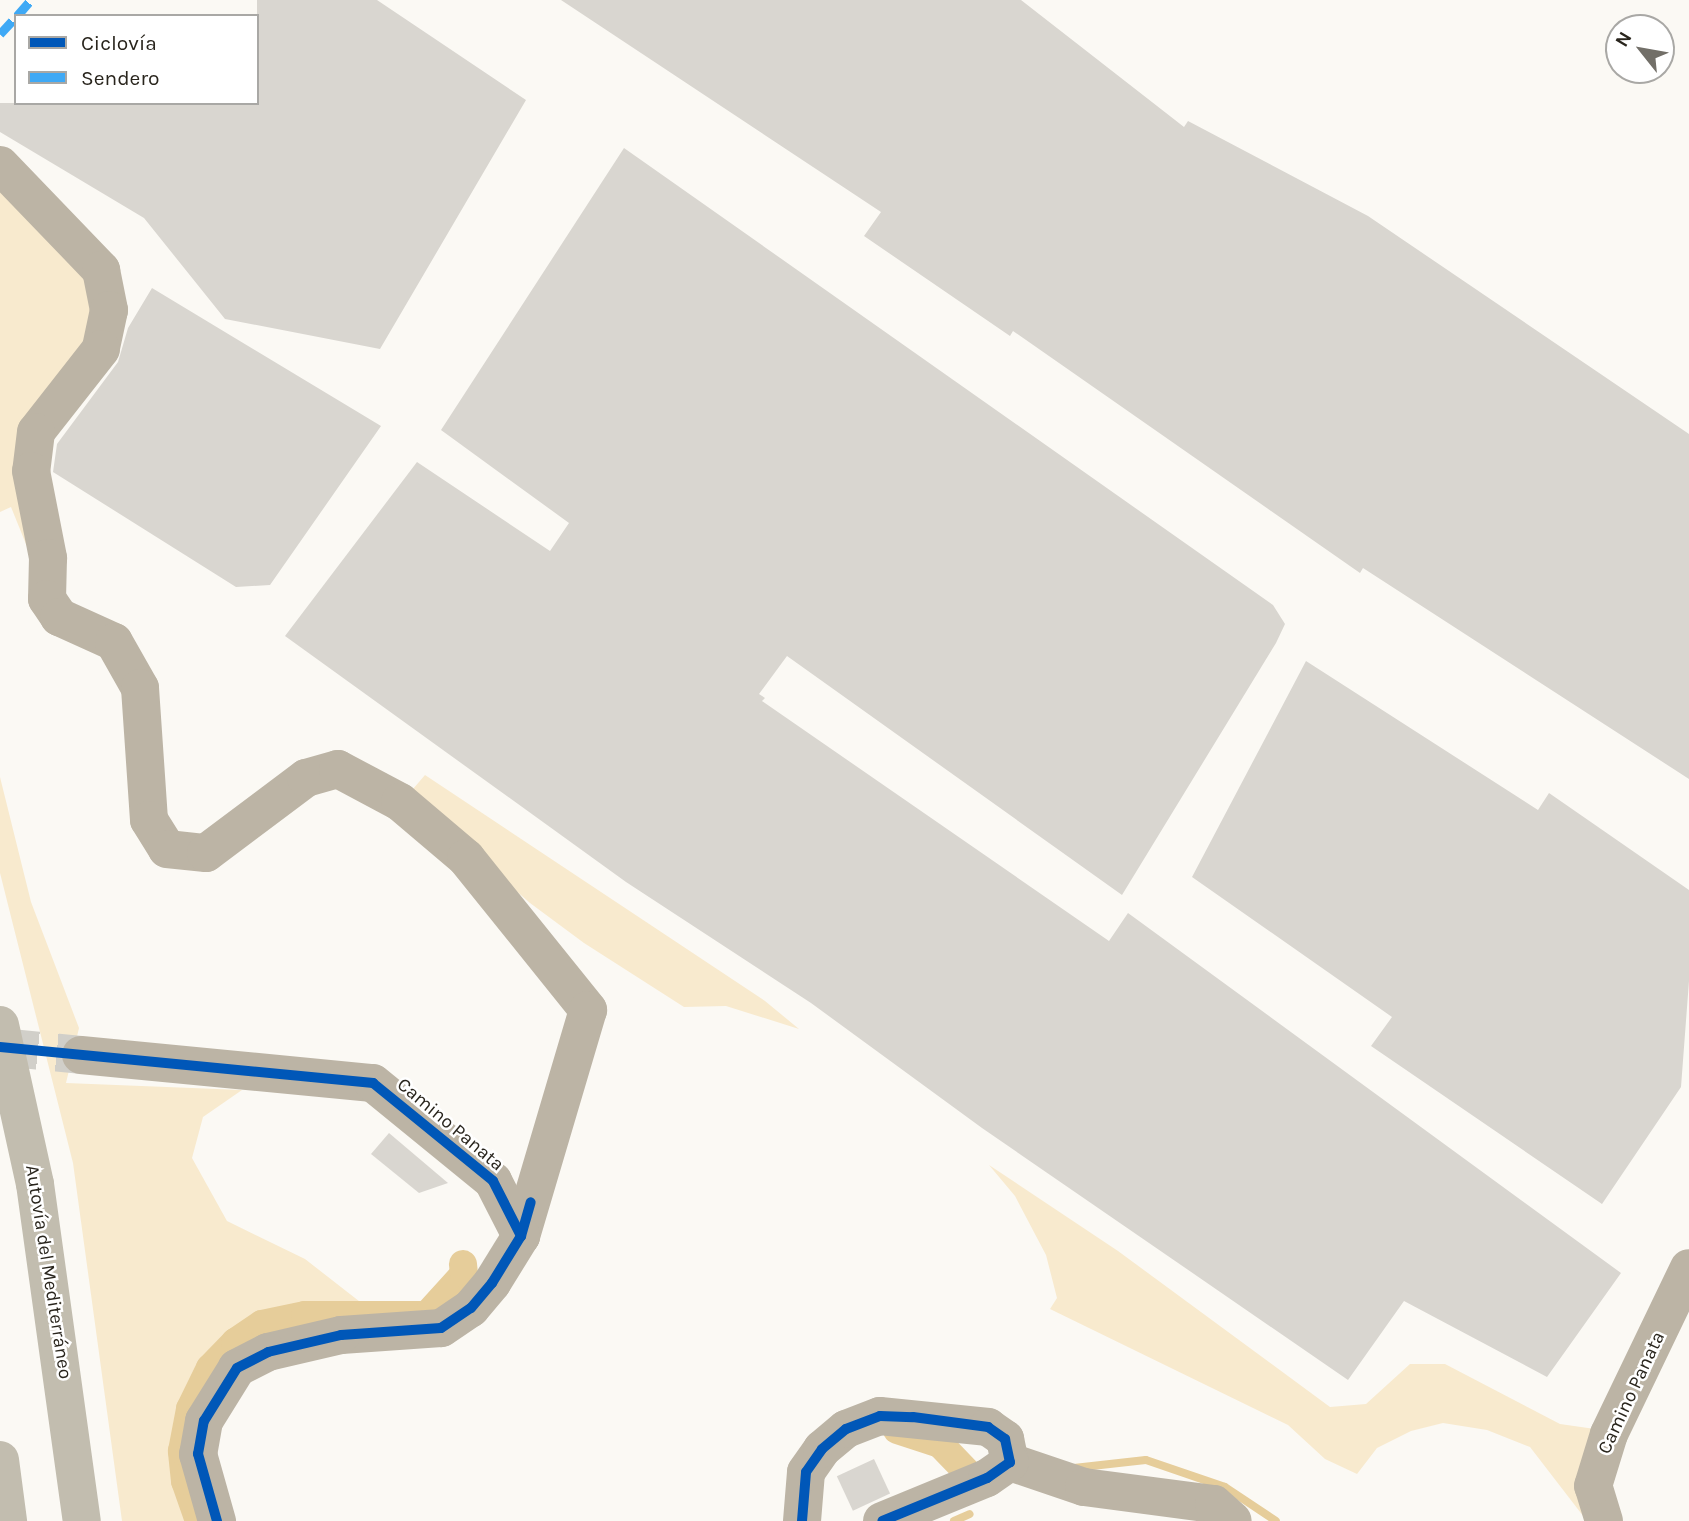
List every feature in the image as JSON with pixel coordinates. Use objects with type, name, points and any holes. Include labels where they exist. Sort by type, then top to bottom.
[{"type":"highway","name":"Autovía del Mediterráneo","points":[[0,1025],[35,1184],[82,1521]]},
{"type":"highway","points":[[0,1460],[8,1521]]},
{"type":"street","points":[[0,165],[101,270],[109,310],[102,349],[36,432],[31,471],[48,558],[47,599],[59,617],[114,642],[140,688],[149,820],[167,849],[206,853],[306,778],[338,769],[400,802],[466,858],[588,1010],[526,1219],[471,1308],[441,1328],[341,1335],[268,1352],[237,1368],[204,1421],[198,1454],[217,1521]]},
{"type":"street","name":"Camino Panata","points":[[81,1055],[373,1083],[493,1181],[526,1219]]},
{"type":"street","name":"Camino Panata","points":[[1604,1521],[1593,1486],[1609,1434],[1689,1268]]},
{"type":"street","points":[[802,1521],[806,1472],[822,1449],[846,1429],[880,1416],[988,1427],[1005,1439],[1010,1462]]},
{"type":"street","points":[[882,1521],[987,1478],[1010,1462]]},
{"type":"street","points":[[1010,1462],[1084,1487],[1214,1504],[1233,1521]]},
{"type":"shaded area","points":[[0,188],[82,273],[93,291],[87,340],[56,391],[32,559],[11,507],[0,512]]},
{"type":"shaded area","points":[[425,775],[765,1001],[799,1029],[726,1006],[684,1007],[584,943],[530,903],[407,796]]},
{"type":"shaded area","points":[[0,777],[31,902],[79,1028],[66,1083],[242,1090],[203,1117],[192,1158],[227,1221],[305,1259],[382,1319],[275,1326],[253,1336],[217,1367],[205,1521],[122,1521],[73,1163],[0,873]]},
{"type":"shaded area","points":[[989,1165],[1118,1251],[1330,1407],[1366,1404],[1410,1364],[1445,1364],[1560,1424],[1595,1429],[1587,1521],[1530,1447],[1487,1430],[1443,1423],[1411,1431],[1377,1448],[1357,1474],[1325,1459],[1288,1425],[1050,1309],[1057,1298],[1046,1255],[1015,1196]]},
{"type":"building","points":[[257,0],[377,0],[526,100],[380,349],[225,319],[144,218],[0,132],[0,103],[259,105]]},
{"type":"building","points":[[561,0],[1021,0],[1184,127],[1188,121],[1368,216],[1689,434],[1689,779],[1363,568],[1360,573],[1013,331],[1010,336],[864,236],[881,212]]},
{"type":"building","points":[[624,148],[1273,605],[1285,624],[1276,643],[1122,895],[787,656],[759,694],[765,698],[762,701],[1109,941],[1128,913],[1621,1273],[1547,1377],[1404,1301],[1348,1380],[982,1128],[811,1003],[626,882],[285,636],[417,462],[550,551],[569,523],[441,430]]},
{"type":"building","points":[[152,288],[381,426],[270,585],[236,587],[53,472],[57,444],[118,362],[128,328]]},
{"type":"building","points":[[1306,661],[1538,810],[1549,793],[1689,890],[1689,981],[1681,1087],[1602,1204],[1371,1046],[1392,1017],[1192,877]]},
{"type":"building","points":[[389,1133],[448,1183],[419,1193],[371,1154]]},
{"type":"building","points":[[874,1459],[890,1493],[853,1511],[837,1476]]},
{"type":"waterway","points":[[199,1521],[185,1481],[182,1451],[190,1409],[210,1368],[235,1342],[262,1324],[305,1315],[427,1315],[464,1274],[463,1264]]},
{"type":"waterway","points":[[897,1430],[940,1444],[966,1471]]},
{"type":"waterway","points":[[1074,1468],[1146,1460],[1225,1487],[1276,1521]]},
{"type":"waterway","points":[[954,1521],[970,1514]]},
{"type":"tunnel","points":[[0,1047],[81,1055]]},
{"type":"marked path","points":[[19,14],[31,0]]},
{"type":"marked path","points":[[0,34],[14,19]]},
{"type":"cycle path","points":[[0,1047],[373,1083],[493,1181],[521,1236]]},
{"type":"cycle path","points":[[217,1521],[198,1454],[204,1421],[237,1368],[268,1352],[341,1335],[441,1328],[471,1308],[492,1283],[521,1236],[531,1202]]},
{"type":"cycle path","points":[[802,1521],[806,1472],[822,1449],[846,1429],[880,1416],[913,1417],[988,1427],[1005,1439],[1010,1462],[987,1478],[882,1521]]}]
